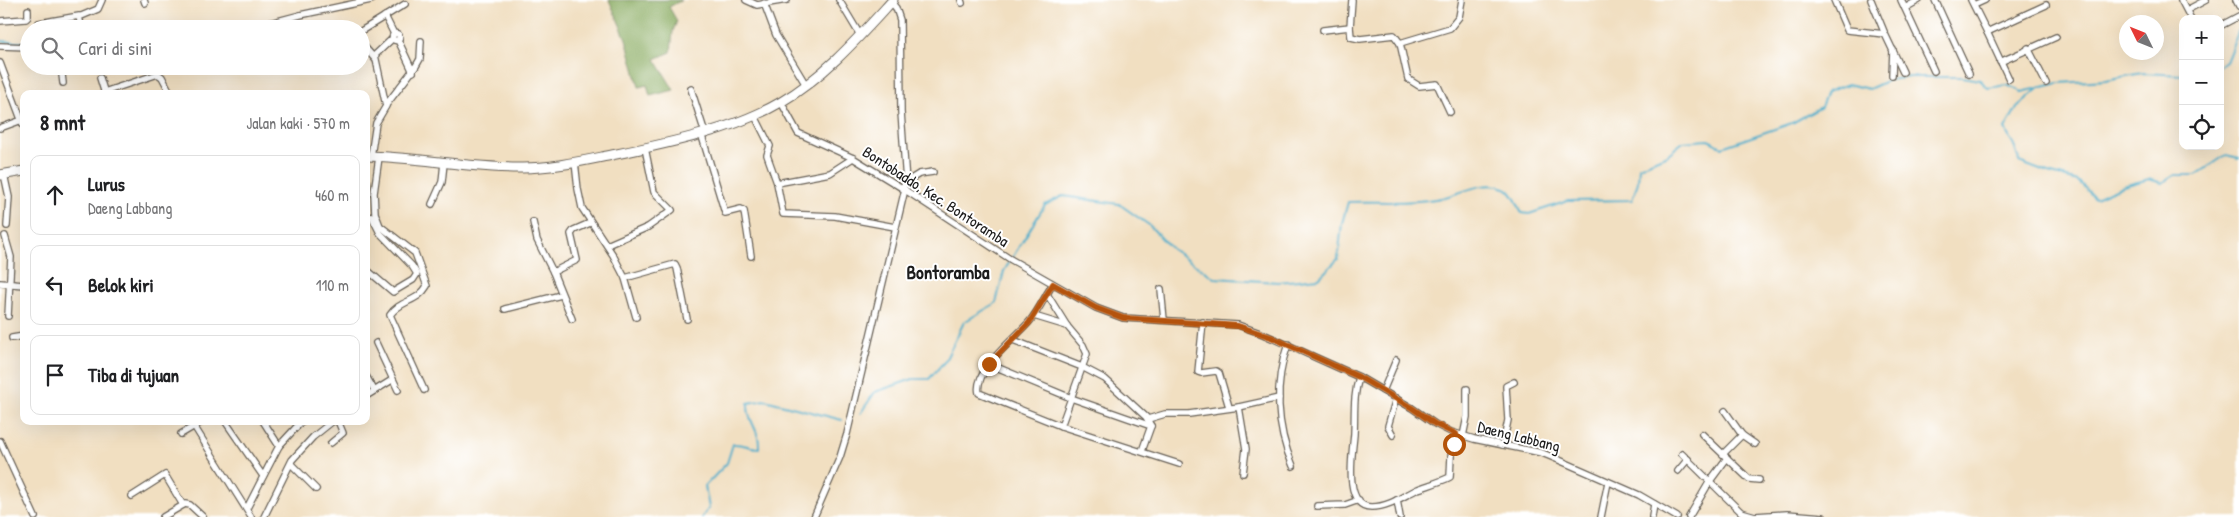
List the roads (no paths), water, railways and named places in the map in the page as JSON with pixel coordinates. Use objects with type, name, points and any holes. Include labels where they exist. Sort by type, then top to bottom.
[{"type":"main road","points":[[372,156],[444,164],[542,168],[673,143],[755,116],[781,102],[806,85],[838,58],[892,1]]},
{"type":"main road","points":[[2,173],[20,174]]},
{"type":"street","points":[[56,20],[79,16],[98,9],[102,0]]},
{"type":"street","points":[[278,20],[371,0]]},
{"type":"street","points":[[746,0],[754,4],[787,0]]},
{"type":"street","points":[[839,0],[860,35]]},
{"type":"street","points":[[1352,0],[1350,33],[1354,38],[1394,35],[1400,42],[1408,79],[1419,86],[1438,84],[1450,112]]},
{"type":"street","points":[[1400,42],[1450,28],[1459,17],[1462,0]]},
{"type":"street","points":[[1834,0],[1847,30],[1885,34]]},
{"type":"street","points":[[1870,0],[1903,72]]},
{"type":"street","points":[[1901,0],[1934,71]]},
{"type":"street","points":[[1905,8],[1919,0]]},
{"type":"street","points":[[1934,0],[1969,74]]},
{"type":"street","points":[[1985,0],[1972,3],[2009,79]]},
{"type":"street","points":[[2181,0],[2189,15]]},
{"type":"street","points":[[2186,10],[2206,0]]},
{"type":"street","points":[[2236,0],[2239,6]]},
{"type":"street","points":[[814,517],[848,434],[906,182],[901,112],[900,20],[892,1]]},
{"type":"street","points":[[764,3],[776,35],[806,85]]},
{"type":"street","points":[[370,25],[405,4]]},
{"type":"street","points":[[1987,32],[2046,5]]},
{"type":"street","points":[[0,22],[26,19],[28,10]]},
{"type":"street","points":[[79,16],[80,20]]},
{"type":"street","points":[[385,16],[413,72]]},
{"type":"street","points":[[2224,24],[2239,16]]},
{"type":"street","points":[[1323,30],[1350,27]]},
{"type":"street","points":[[2000,62],[2056,37]]},
{"type":"street","points":[[375,59],[376,55],[395,38]]},
{"type":"street","points":[[422,41],[420,59],[413,72],[386,106],[376,123],[372,156],[375,213],[380,226],[415,253],[426,286],[419,295],[398,305],[390,315],[424,390]]},
{"type":"street","points":[[0,46],[20,47]]},
{"type":"street","points":[[1892,75],[1893,48]]},
{"type":"street","points":[[2028,48],[2046,83]]},
{"type":"street","points":[[370,53],[375,59],[384,89],[386,106]]},
{"type":"street","points":[[0,63],[20,115]]},
{"type":"street","points":[[62,75],[63,83]]},
{"type":"street","points":[[113,90],[155,75]]},
{"type":"street","points":[[159,75],[169,90]]},
{"type":"street","points":[[100,78],[103,90]]},
{"type":"street","points":[[691,89],[725,213],[741,209],[744,211],[751,256]]},
{"type":"street","name":"Bontobaddo, Kec. Bontoramba","points":[[781,102],[798,133],[849,162],[904,189],[1022,266]]},
{"type":"street","points":[[755,116],[770,146],[767,155],[777,183],[782,214],[835,216],[895,227]]},
{"type":"street","points":[[0,128],[20,121]]},
{"type":"street","points":[[607,245],[648,227],[672,210],[654,192],[644,148]]},
{"type":"street","points":[[575,162],[579,198],[590,223],[607,245],[625,278],[636,317]]},
{"type":"street","points":[[777,183],[826,175],[849,162]]},
{"type":"street","points":[[432,204],[442,182],[444,164]]},
{"type":"street","points":[[906,182],[919,174],[933,172]]},
{"type":"street","points":[[2,173],[9,197],[7,226]]},
{"type":"street","points":[[370,217],[372,217],[380,233],[412,266],[417,274],[413,280],[393,292],[370,272]]},
{"type":"street","points":[[533,222],[537,240],[553,272],[572,319]]},
{"type":"street","points":[[553,272],[576,260],[571,234],[574,230],[590,223]]},
{"type":"street","points":[[5,236],[11,258],[8,316]]},
{"type":"street","points":[[625,278],[675,264],[687,319]]},
{"type":"street","name":"Daeng Labbang","points":[[1022,266],[1084,302],[1111,314],[1133,319],[1203,322],[1238,326],[1288,344],[1359,377],[1396,398],[1435,424],[1460,435],[1542,453],[1608,482],[1677,517]]},
{"type":"street","points":[[0,283],[20,285]]},
{"type":"street","points":[[1053,284],[1034,316],[989,364],[980,382],[979,393],[1061,426],[1179,464]]},
{"type":"street","points":[[1161,289],[1164,320]]},
{"type":"street","points":[[1047,294],[1087,354],[1061,426]]},
{"type":"street","points":[[504,309],[561,295]]},
{"type":"street","points":[[1034,316],[1067,326]]},
{"type":"street","points":[[1203,322],[1198,372],[1216,371],[1219,373],[1229,407]]},
{"type":"street","points":[[12,338],[20,337]]},
{"type":"street","points":[[1013,340],[1082,367],[1105,379],[1148,419],[1151,426],[1142,451]]},
{"type":"street","points":[[376,343],[398,390]]},
{"type":"street","points":[[1288,344],[1280,376],[1279,398],[1284,440],[1293,466]]},
{"type":"street","points":[[1383,391],[1396,360]]},
{"type":"street","points":[[989,364],[1071,398],[1151,426]]},
{"type":"street","points":[[1359,377],[1353,406],[1354,430],[1351,476],[1353,492],[1359,500],[1372,507],[1397,500],[1450,477],[1451,456],[1467,418],[1467,389]]},
{"type":"street","points":[[370,393],[392,380]]},
{"type":"street","points":[[1503,445],[1508,420],[1505,389],[1508,384],[1514,382]]},
{"type":"street","points":[[370,383],[374,390]]},
{"type":"street","points":[[1148,419],[1165,414],[1189,414],[1239,407],[1279,398]]},
{"type":"street","points":[[1393,435],[1388,430],[1388,426],[1396,398]]},
{"type":"street","points":[[1239,407],[1246,449],[1243,472]]},
{"type":"street","points":[[1725,411],[1742,435],[1755,444]]},
{"type":"street","points":[[228,425],[263,476]]},
{"type":"street","points":[[266,425],[279,446]]},
{"type":"street","points":[[247,508],[279,446],[298,425]]},
{"type":"street","points":[[264,517],[291,464],[312,438],[328,425]]},
{"type":"street","points":[[331,443],[343,433],[340,425]]},
{"type":"street","points":[[181,434],[194,426],[252,517]]},
{"type":"street","points":[[1702,434],[1749,479],[1759,480]]},
{"type":"street","points":[[1689,517],[1725,456],[1742,435]]},
{"type":"street","points":[[0,441],[35,517]]},
{"type":"street","points":[[1682,454],[1732,505],[1747,515],[1787,514],[1822,517]]},
{"type":"street","points":[[1678,472],[1688,459]]},
{"type":"street","points":[[291,464],[316,488]]},
{"type":"street","points":[[132,496],[165,475],[183,505]]},
{"type":"street","points":[[1601,517],[1608,482]]},
{"type":"street","points":[[1318,506],[1345,505],[1359,500]]},
{"type":"street","points":[[1397,500],[1400,517]]},
{"type":"street","points":[[1652,517],[1654,504]]},
{"type":"street","points":[[163,517],[183,505],[190,505],[203,517]]},
{"type":"waterway","points":[[2224,63],[2239,30]]},
{"type":"waterway","points":[[0,41],[20,42]]},
{"type":"waterway","points":[[860,414],[875,392],[913,379],[929,379],[945,361],[964,322],[996,303],[1004,271],[1045,205],[1063,196],[1119,204],[1149,225],[1172,249],[1215,278],[1278,282],[1319,278],[1338,259],[1342,223],[1348,202],[1429,200],[1489,185],[1508,190],[1522,213],[1529,214],[1568,201],[1632,200],[1638,182],[1639,167],[1667,155],[1683,142],[1708,140],[1722,147],[1792,123],[1821,107],[1827,92],[1848,84],[1869,89],[1889,80],[1910,77],[1962,77],[1980,80],[1988,88],[2007,85],[2022,92],[2059,83],[2106,80],[2142,73],[2179,75]]},
{"type":"waterway","points":[[2040,87],[2017,107],[2005,129],[2019,162],[2048,173],[2078,181],[2095,198],[2123,186],[2149,179],[2162,183],[2175,175],[2196,175],[2226,155],[2239,158]]},
{"type":"waterway","points":[[702,517],[709,508],[705,486],[727,463],[733,444],[759,448],[758,435],[749,416],[748,403],[765,400],[842,420]]},
{"type":"district","name":"Bontoramba","points":[[948,272]]}]
